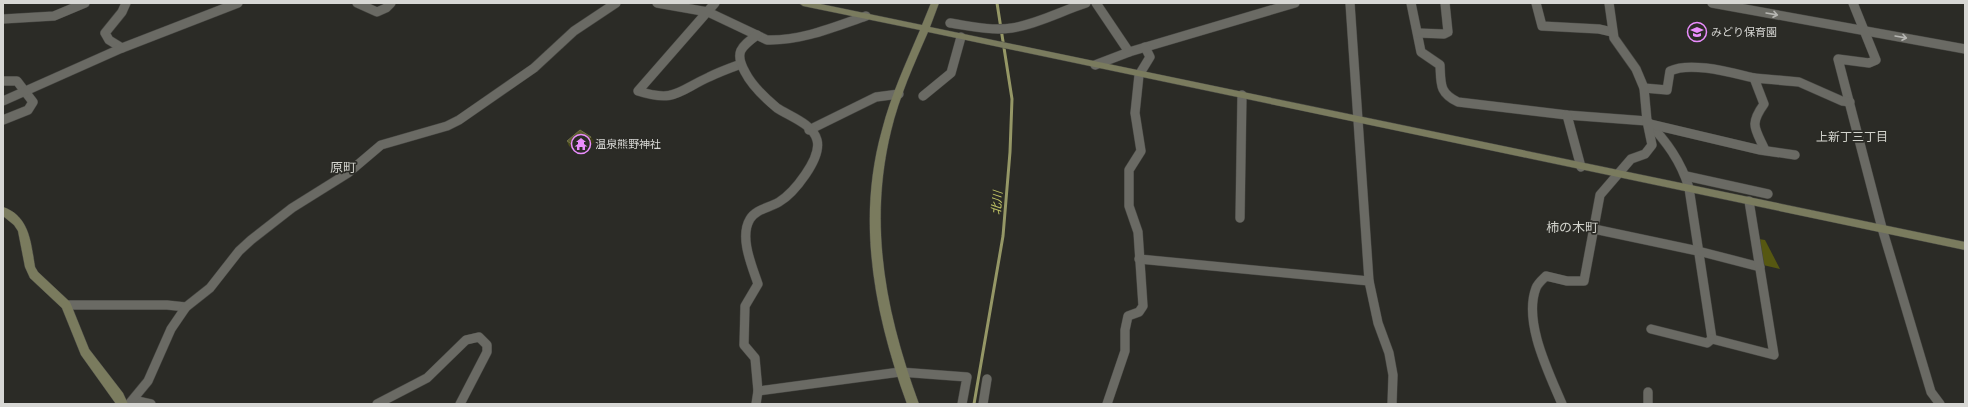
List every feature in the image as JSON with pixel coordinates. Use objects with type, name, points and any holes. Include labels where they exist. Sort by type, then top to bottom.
[{"type":"street","points":[[3,19],[53,17],[65,14],[85,3]]},
{"type":"street","points":[[122,48],[109,40],[105,32],[122,12],[126,3]]},
{"type":"street","points":[[3,101],[122,48],[238,3]]},
{"type":"street","points":[[357,3],[377,12],[386,8],[391,3]]},
{"type":"street","points":[[131,402],[148,381],[171,329],[186,307],[210,288],[239,251],[251,240],[292,208],[348,173],[373,151],[389,141],[447,126],[459,120],[534,68],[574,31],[616,3]]},
{"type":"street","points":[[657,3],[673,4],[708,12],[772,41],[790,38],[866,16]]},
{"type":"street","points":[[715,3],[638,91],[654,96],[681,93],[708,76],[741,64]]},
{"type":"street","points":[[803,3],[1139,75],[1965,246]]},
{"type":"street","points":[[913,404],[900,372],[880,299],[876,274],[874,217],[879,161],[886,130],[935,3]]},
{"type":"street","points":[[950,23],[1005,29],[1043,19],[1068,5],[1086,3]]},
{"type":"street","points":[[1096,3],[1128,52]]},
{"type":"street","points":[[1095,65],[1128,52],[1295,3]]},
{"type":"street","points":[[1350,3],[1369,281],[1378,323],[1389,353],[1393,375],[1392,404]]},
{"type":"street","points":[[1411,3],[1412,15],[1418,33],[1421,52],[1440,65],[1443,92],[1447,98],[1458,102],[1567,115],[1648,122],[1765,150],[1795,155]]},
{"type":"street","points":[[1418,33],[1448,32],[1449,30],[1445,3]]},
{"type":"street","points":[[1536,3],[1542,26],[1599,29],[1612,32]]},
{"type":"street","points":[[1562,404],[1540,351],[1534,314],[1537,287],[1546,276],[1567,281],[1584,281],[1600,195],[1631,159],[1645,154],[1650,150],[1652,145],[1644,88],[1636,69],[1612,32],[1609,3]]},
{"type":"street","points":[[1712,3],[1733,5],[1965,48]]},
{"type":"street","points":[[1853,3],[1876,60],[1869,63],[1838,59],[1882,228],[1931,392],[1940,404]]},
{"type":"street","points":[[982,41],[989,28]]},
{"type":"street","points":[[756,404],[758,391],[755,358],[744,345],[745,306],[758,284],[749,257],[748,224],[756,214],[787,196],[813,162],[818,145],[814,134],[780,110],[757,89],[746,75],[741,64],[739,54],[740,50],[757,35]]},
{"type":"street","points":[[923,96],[951,73],[961,37]]},
{"type":"street","points":[[1107,404],[1125,351],[1125,330],[1128,316],[1139,312],[1142,306],[1138,232],[1129,206],[1129,170],[1141,151],[1135,113],[1139,75],[1150,57],[1145,48]]},
{"type":"street","points":[[1644,88],[1666,90],[1670,71],[1676,68],[1704,69],[1754,78],[1799,82],[1818,88],[1827,95],[1850,102]]},
{"type":"street","points":[[1754,78],[1764,104],[1756,114],[1755,125],[1765,150]]},
{"type":"street","points":[[3,81],[17,81],[32,99],[32,106],[20,114],[3,120]]},
{"type":"street","points":[[809,130],[876,97],[899,94]]},
{"type":"street","points":[[1240,218],[1242,96]]},
{"type":"street","points":[[1567,115],[1581,167]]},
{"type":"street","points":[[1648,122],[1668,143],[1686,176],[1712,339]]},
{"type":"street","points":[[1686,176],[1768,194]]},
{"type":"street","points":[[1712,339],[1774,355],[1750,201]]},
{"type":"street","points":[[3,211],[18,222],[23,230],[30,267],[34,275],[66,305],[85,352],[120,397],[122,404]]},
{"type":"street","points":[[1594,229],[1698,251],[1760,267]]},
{"type":"street","points":[[1139,259],[1369,281]]},
{"type":"street","points":[[66,305],[168,305],[186,307]]},
{"type":"street","points":[[1651,329],[1707,343],[1712,339]]},
{"type":"street","points":[[376,404],[427,378],[466,340],[479,337],[488,345],[487,352],[460,404]]},
{"type":"street","points":[[758,391],[900,372],[929,373],[967,377],[962,404]]},
{"type":"street","points":[[982,404],[987,379]]},
{"type":"street","points":[[1648,392],[1648,404]]},
{"type":"street","points":[[131,402],[151,404]]},
{"type":"shaded area","points":[[1759,239],[1765,240],[1780,269],[1763,265]]},
{"type":"building","points":[[580,130],[591,137],[578,148],[567,141]]},
{"type":"waterway","name":"北川","points":[[974,404],[1003,236],[1010,152],[1012,99],[997,3]]},
{"type":"place","name":"みどり保育園","points":[[1697,32]]},
{"type":"place","name":"温泉熊野神社","points":[[581,144]]},
{"type":"district","name":"上新丁三丁目","points":[[1852,137]]},
{"type":"district","name":"原町","points":[[343,167]]},
{"type":"district","name":"柿の木町","points":[[1572,227]]}]
